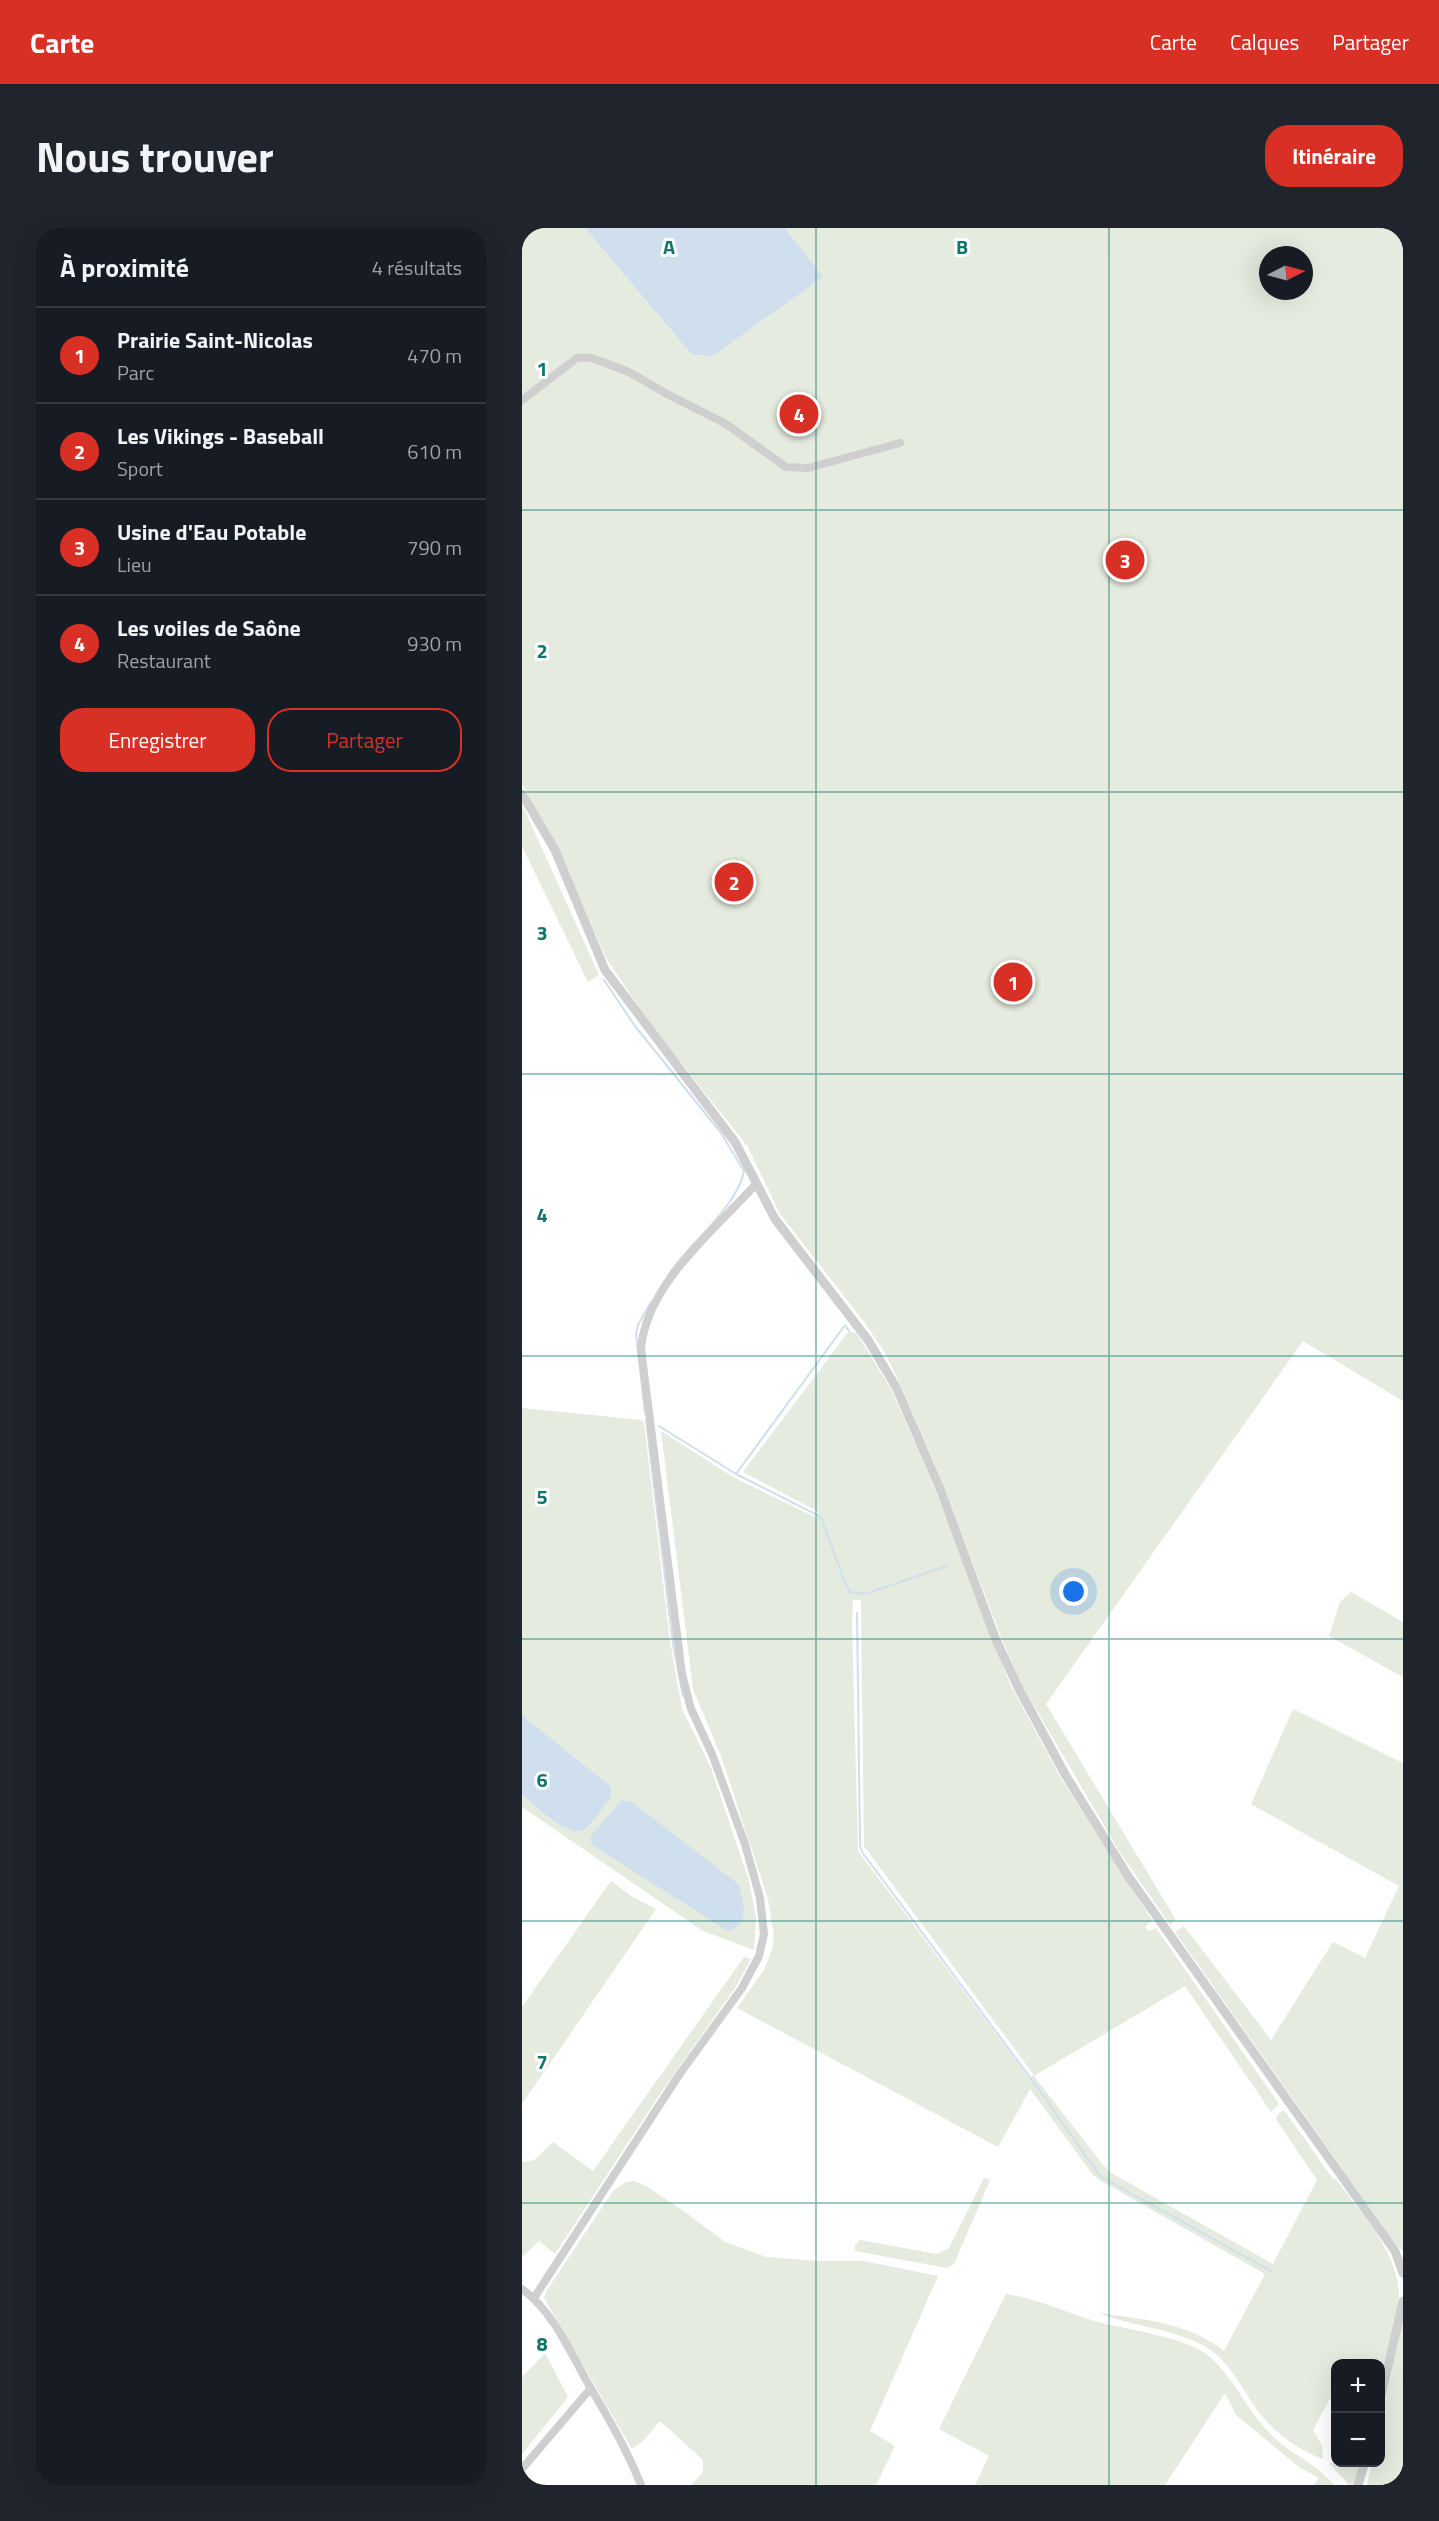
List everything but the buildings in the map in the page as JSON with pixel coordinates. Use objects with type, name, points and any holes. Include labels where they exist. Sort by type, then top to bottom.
[{"type":"street","points":[[522,400],[576,358],[592,358],[629,372],[726,424],[786,467],[808,468],[900,443]]},
{"type":"street","points":[[522,794],[555,850],[605,970],[735,1142],[756,1184],[793,1245],[868,1340],[896,1388],[939,1486],[996,1640],[1020,1691],[1066,1776],[1128,1876],[1395,2251],[1403,2273]]},
{"type":"street","points":[[534,2298],[679,2075],[742,1988],[759,1956],[764,1934],[760,1898],[745,1844],[712,1754],[691,1709],[682,1674],[641,1349],[648,1317],[685,1260],[756,1184]]},
{"type":"street","points":[[522,2289],[534,2298],[556,2329],[629,2455],[641,2485]]},
{"type":"street","points":[[1385,2380],[1403,2301]]},
{"type":"street","points":[[522,2469],[591,2388]]},
{"type":"street","points":[[1358,2485],[1364,2467]]},
{"type":"shaded area","points":[[522,228],[585,228],[692,355],[713,356],[822,277],[785,228],[1403,228],[1403,1401],[1303,1341],[1046,1704],[1176,1920],[1170,1925],[1119,1851],[1023,1687],[1001,1637],[940,1476],[885,1353],[865,1323],[780,1214],[748,1147],[647,1020],[605,956],[560,852],[522,784]]},
{"type":"shaded area","points":[[522,804],[599,975],[588,982],[522,846]]},
{"type":"shaded area","points":[[849,1331],[857,1334],[891,1389],[930,1477],[1010,1684],[1059,1775],[1152,1920],[1145,1927],[1149,1931],[1156,1928],[1279,2104],[1271,2112],[1185,1986],[1034,2076],[1103,2165],[1113,2174],[1273,2264],[1317,2180],[1276,2119],[1278,2114],[1284,2110],[1333,2179],[1336,2179],[1367,2220],[1393,2265],[1399,2298],[1385,2363],[1385,2359],[1331,2359],[1331,2399],[1313,2430],[1322,2446],[1323,2459],[1301,2449],[1275,2430],[1224,2362],[1204,2346],[1179,2335],[1099,2313],[1164,2323],[1210,2341],[1224,2351],[1265,2274],[1093,2175],[1030,2089],[998,2147],[737,2008],[764,1970],[773,1947],[774,1935],[768,1899],[721,1756],[693,1689],[661,1431],[733,1477],[817,1518],[816,1514],[819,1512],[743,1472]],"holes":[[[853,1600],[861,1600],[864,1846],[1034,2075],[1029,2078],[858,1851]]]},
{"type":"shaded area","points":[[522,1408],[641,1420],[644,1423],[670,1641],[682,1709],[711,1768],[749,1881],[756,1918],[754,1950],[703,1931],[522,1807],[522,1794],[552,1820],[578,1832],[588,1827],[595,1819],[611,1797],[612,1791],[609,1785],[522,1715]]},
{"type":"shaded area","points":[[1351,1592],[1403,1622],[1403,1677],[1329,1636],[1340,1602]]},
{"type":"shaded area","points":[[1293,1709],[1403,1763],[1403,2251],[1397,2246],[1175,1932],[1184,1926],[1271,2040],[1333,1942],[1365,1958],[1399,1886],[1251,1804]]},
{"type":"shaded area","points":[[611,1881],[631,1896],[656,1909],[522,2104],[522,2007]]},
{"type":"shaded area","points":[[744,1957],[751,1959],[737,1985],[658,2097],[555,2254],[539,2241],[522,2257],[522,2162],[534,2160],[553,2142],[593,2171]]},
{"type":"shaded area","points":[[984,2178],[990,2180],[954,2264],[947,2268],[855,2251],[855,2245],[860,2240],[937,2254],[949,2248]]},
{"type":"shaded area","points":[[634,2181],[646,2186],[685,2212],[725,2242],[766,2257],[818,2261],[864,2261],[938,2276],[870,2431],[895,2446],[876,2485],[691,2485],[703,2472],[703,2460],[660,2421],[644,2440],[632,2449],[544,2298],[547,2290],[613,2191],[626,2182]]},
{"type":"shaded area","points":[[1006,2294],[1098,2322],[1173,2339],[1201,2351],[1220,2367],[1267,2431],[1321,2472],[1334,2485],[1314,2485],[1319,2478],[1299,2467],[1236,2415],[1225,2393],[1165,2485],[975,2485],[989,2456],[939,2429]]},
{"type":"shaded area","points":[[1403,2319],[1403,2485],[1367,2485],[1371,2467],[1385,2467],[1385,2405]]},
{"type":"shaded area","points":[[545,2353],[568,2397],[522,2454],[522,2377]]},
{"type":"shaded area","points":[[1333,2467],[1359,2467],[1355,2484],[1349,2485]]},
{"type":"water","points":[[585,228],[785,228],[823,277],[713,356],[692,355]]},
{"type":"water","points":[[522,1715],[609,1785],[612,1791],[611,1797],[584,1830],[578,1832],[561,1826],[522,1794]]},
{"type":"water","points":[[622,1800],[632,1802],[738,1884],[744,1912],[743,1918],[735,1928],[728,1931],[592,1845],[590,1838],[593,1833]]},
{"type":"waterway","points":[[604,980],[635,1026],[721,1133],[744,1171],[732,1199],[722,1213],[667,1277]]},
{"type":"waterway","points":[[645,1413],[636,1334],[638,1325],[651,1302]]},
{"type":"waterway","points":[[736,1474],[845,1325],[849,1331]]},
{"type":"waterway","points":[[646,1420],[673,1644],[683,1696]]},
{"type":"waterway","points":[[659,1426],[736,1474],[821,1517],[850,1592],[865,1594],[947,1566]]},
{"type":"waterway","points":[[857,1613],[860,1845],[862,1852],[1035,2084],[1100,2176],[1271,2271]]},
{"type":"place","name":"Les voiles de Saône","points":[[799,414]]},
{"type":"place","name":"Usine d'Eau Potable","points":[[1125,560]]},
{"type":"place","name":"Les Vikings - Baseball","points":[[734,882]]},
{"type":"place","name":"Prairie Saint-Nicolas","points":[[1013,982]]}]
